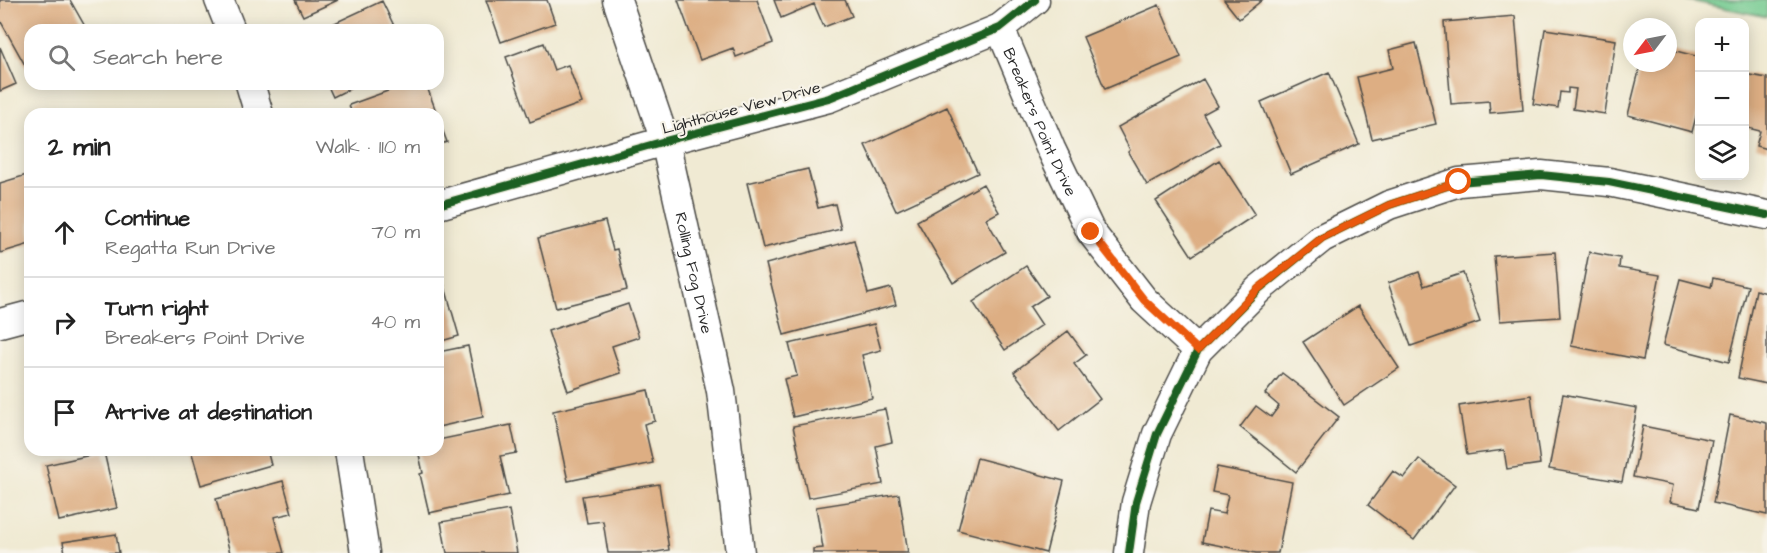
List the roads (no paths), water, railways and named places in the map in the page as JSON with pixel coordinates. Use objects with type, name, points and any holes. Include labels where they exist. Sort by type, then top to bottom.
[{"type":"street","points":[[219,0],[229,24]]},
{"type":"street","name":"Rolling Fog Drive","points":[[617,0],[665,141],[721,391],[740,553]]},
{"type":"street","name":"Lighthouse View Drive","points":[[444,203],[829,98],[1000,28],[1035,0]]},
{"type":"street","name":"Breakers Point Drive","points":[[1000,28],[1051,149],[1091,232],[1144,300],[1198,350]]},
{"type":"street","points":[[252,90],[257,108]]},
{"type":"street","points":[[1129,553],[1136,502],[1157,434],[1198,350],[1258,289],[1322,238],[1389,205],[1459,182],[1541,175],[1609,182],[1767,215]]},
{"type":"street","points":[[0,323],[24,317]]},
{"type":"street","points":[[349,456],[365,553]]}]
